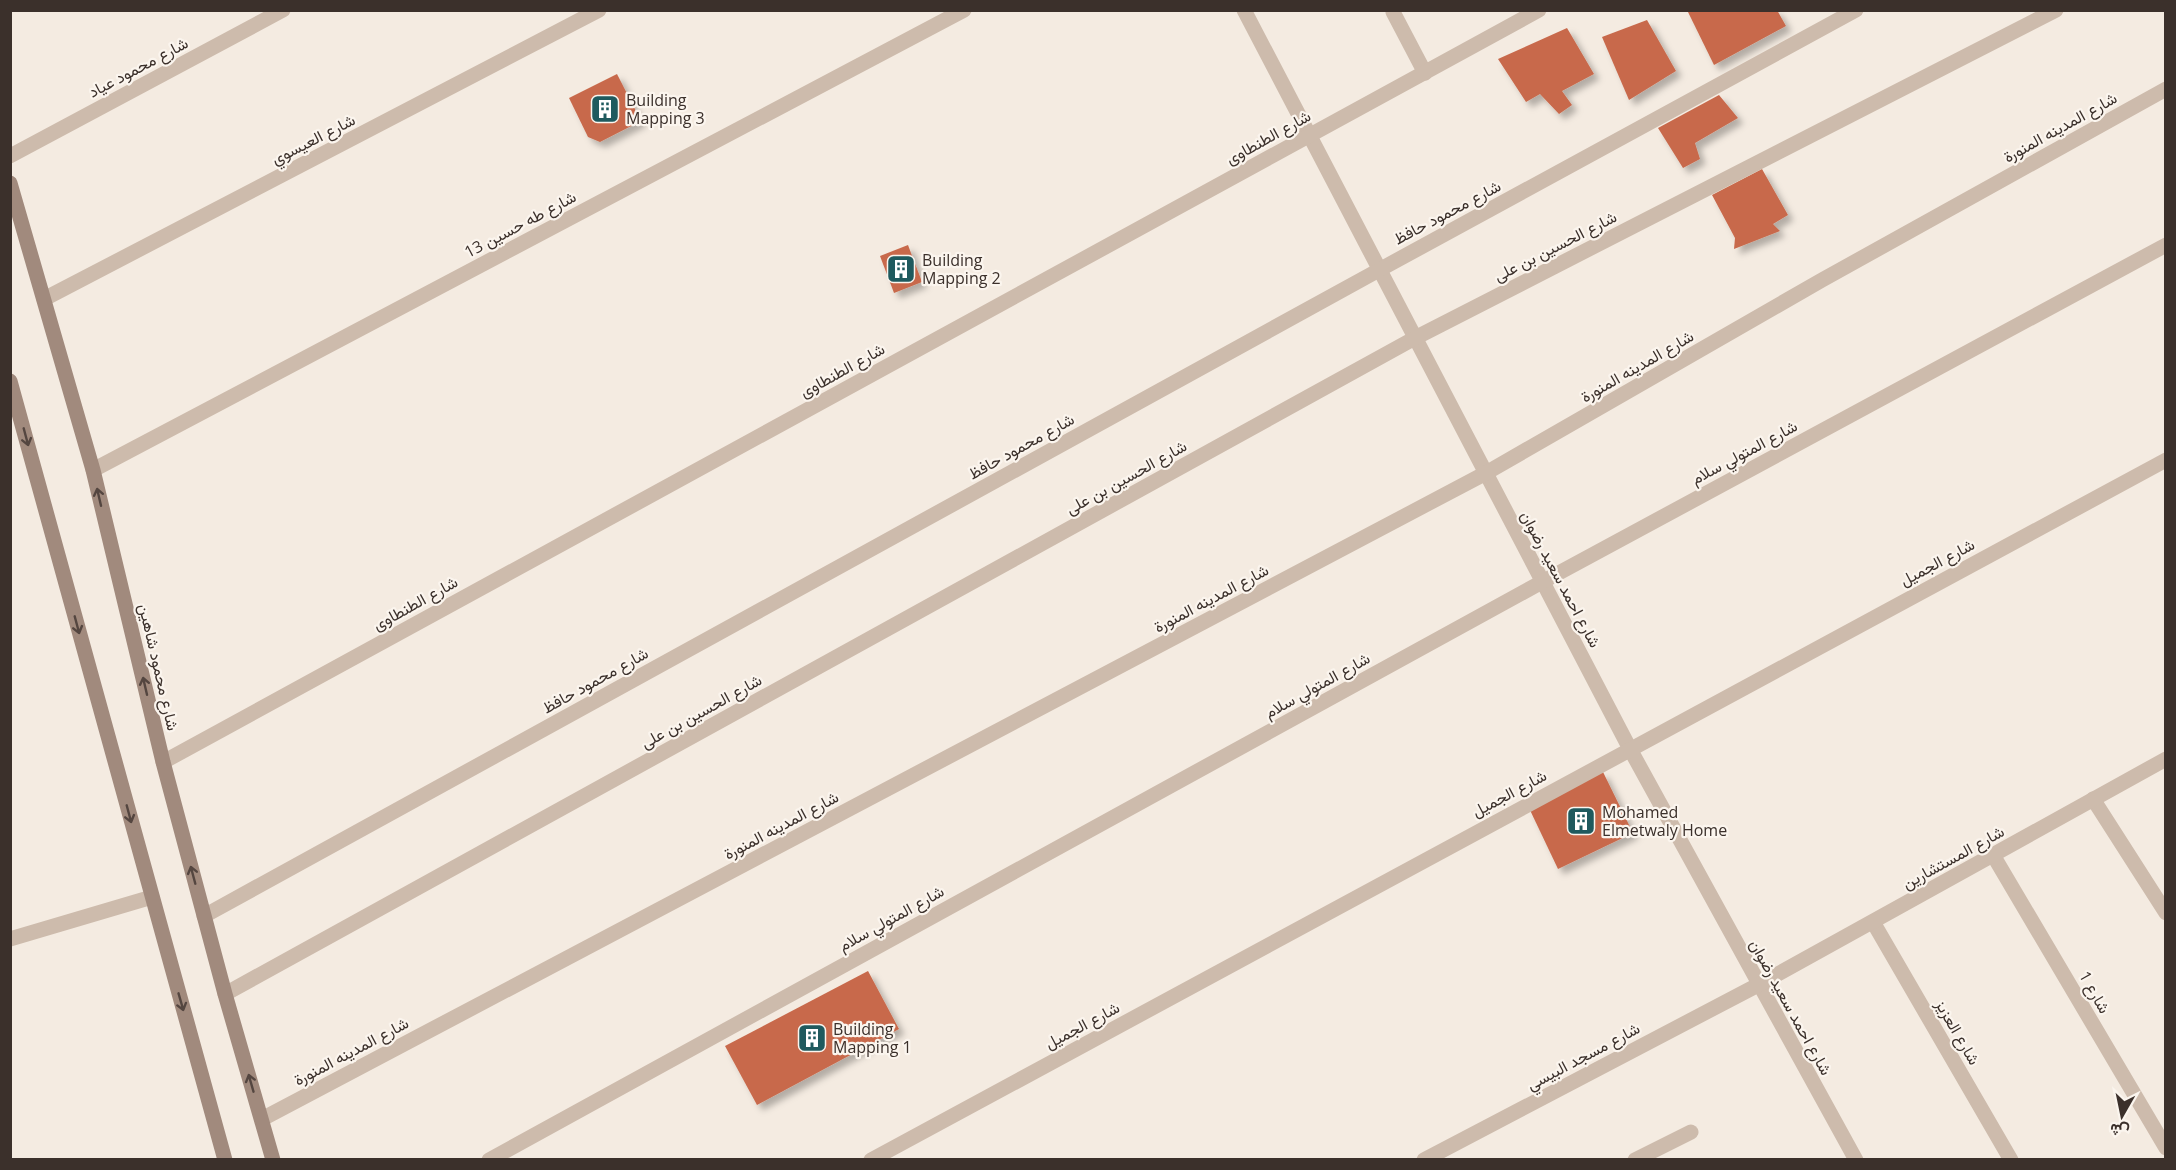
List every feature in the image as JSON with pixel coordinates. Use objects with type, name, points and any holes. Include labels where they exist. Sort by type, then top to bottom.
[{"type":"main road","name":"شارع محمود شاهين","points":[[10,183],[93,470],[163,762],[225,994],[273,1160]]},
{"type":"main road","points":[[10,381],[225,1160]]},
{"type":"street","name":"شارع محمود عياد","points":[[10,156],[283,10]]},
{"type":"street","name":"شارع العيسوي","points":[[44,299],[599,10]]},
{"type":"street","name":"شارع طه حسين 13","points":[[93,470],[964,10]]},
{"type":"street","name":"شارع احمد سعيد رضوان","points":[[1244,10],[1630,749],[1856,1160]]},
{"type":"street","name":"شارع الطنطاوى","points":[[163,762],[1539,10]]},
{"type":"street","name":"شارع محمود حافظ","points":[[204,916],[1856,10]]},
{"type":"street","name":"شارع الحسين بن على","points":[[225,994],[1415,338],[2056,10]]},
{"type":"street","points":[[1393,12],[1425,73]]},
{"type":"street","name":"شارع المدينه المنورة","points":[[262,1119],[1486,473],[1822,280],[2166,89]]},
{"type":"street","name":"شارع المتولي سلام","points":[[489,1160],[1542,582],[2166,245]]},
{"type":"street","name":"شارع الجميل","points":[[871,1160],[2166,460]]},
{"type":"street","name":"شارع المستشارين","points":[[1758,985],[2166,759]]},
{"type":"street","points":[[2093,799],[2166,913]]},
{"type":"street","name":"شارع 1","points":[[1993,855],[2166,1148]]},
{"type":"street","points":[[10,939],[152,897]]},
{"type":"street","name":"شارع العزيز","points":[[1873,922],[2011,1160]]},
{"type":"street","name":"شارع مسجد البيسي","points":[[1424,1160],[1758,985]]},
{"type":"street","points":[[1635,1160],[1692,1132]]},
{"type":"building","points":[[1687,10],[1777,10],[1786,26],[1714,65]]},
{"type":"building","points":[[1647,20],[1676,71],[1629,100],[1602,37]]},
{"type":"building","points":[[1567,28],[1594,74],[1562,91],[1572,105],[1559,114],[1540,94],[1526,102],[1498,59]]},
{"type":"building","name":"Building Mapping 3","points":[[617,74],[641,121],[600,142],[588,137],[569,98]]},
{"type":"building","points":[[1719,95],[1738,118],[1695,143],[1700,159],[1683,168],[1658,128]]},
{"type":"building","points":[[1762,169],[1788,215],[1773,224],[1780,231],[1734,249],[1735,238],[1712,195]]},
{"type":"building","name":"Building Mapping 2","points":[[908,245],[922,282],[894,293],[880,256]]},
{"type":"building","name":"Mohamed Elmetwaly Home","points":[[1603,772],[1633,833],[1558,869],[1529,808]]},
{"type":"building","name":"Building Mapping 1","points":[[868,971],[899,1029],[757,1105],[725,1046]]},
{"type":"place","name":"Building Mapping 3","points":[[605,109]]},
{"type":"place","name":"Building Mapping 2","points":[[901,269]]},
{"type":"place","name":"Mohamed Elmetwaly Home","points":[[1581,821]]},
{"type":"place","name":"Building Mapping 1","points":[[812,1038]]}]
